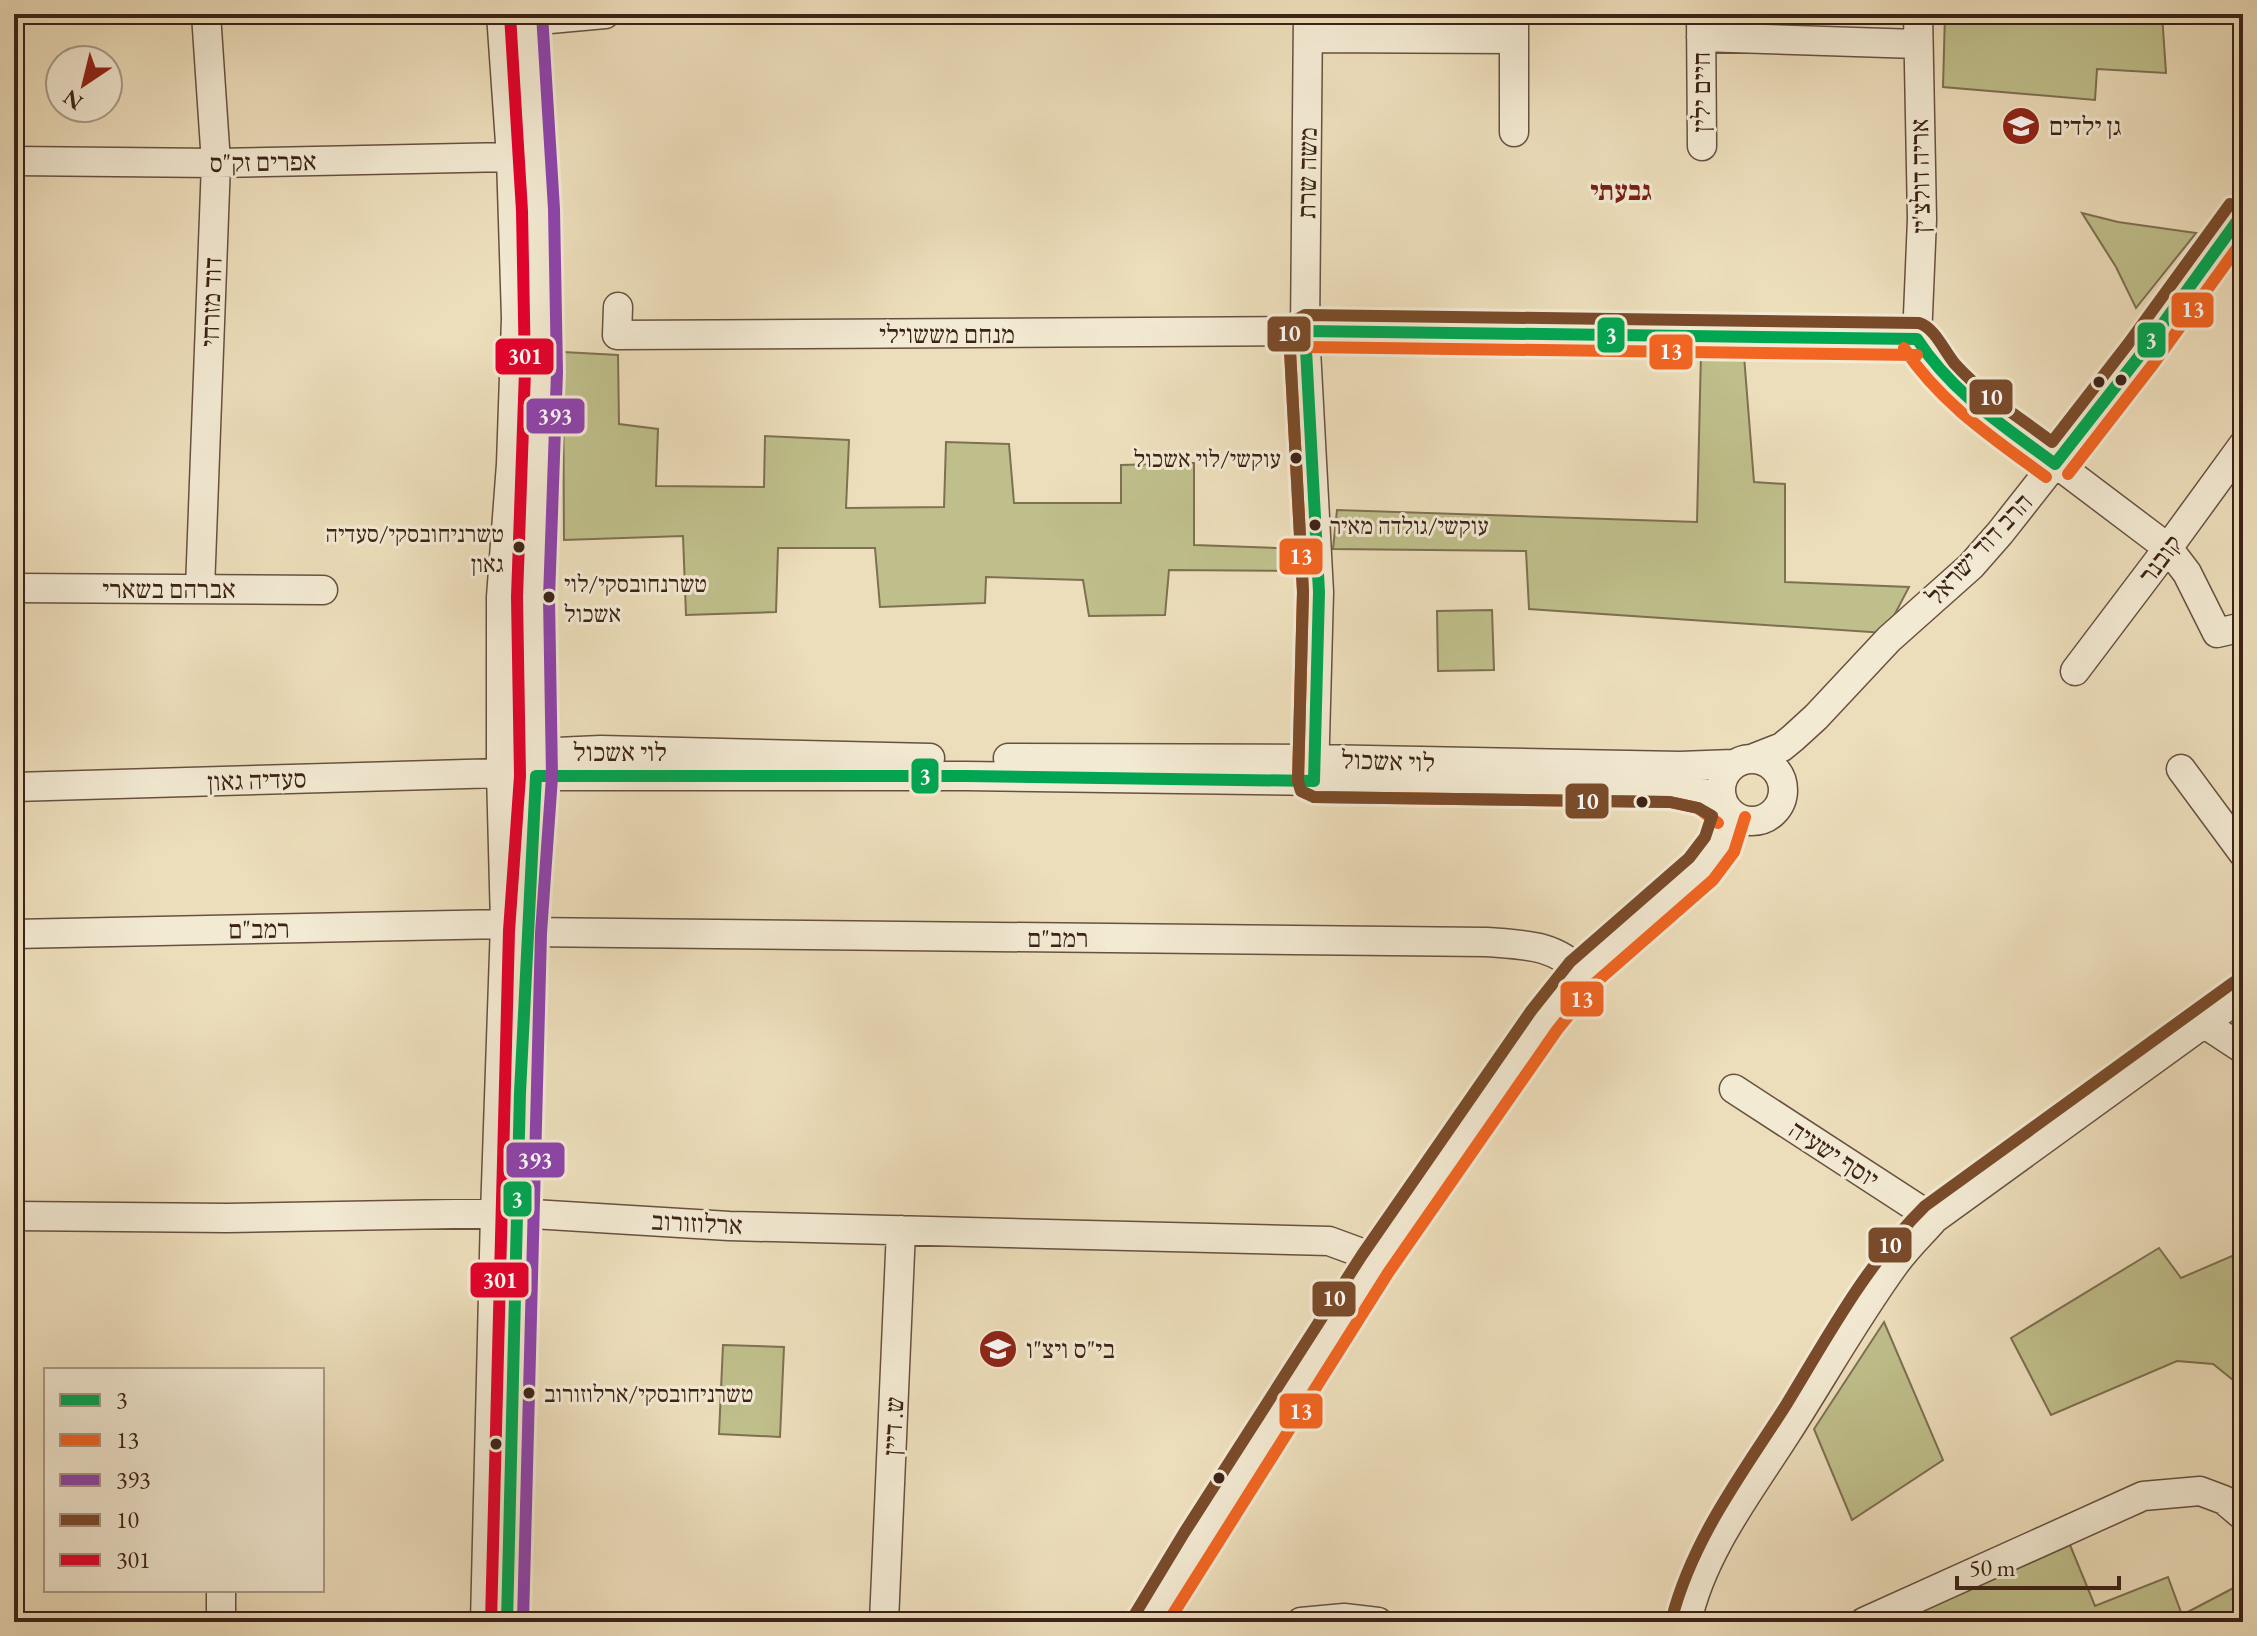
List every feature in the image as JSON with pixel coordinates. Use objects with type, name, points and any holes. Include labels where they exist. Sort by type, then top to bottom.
[{"type":"street","name":"דוד מזרחי","points":[[200,589],[216,163],[206,14]]},
{"type":"street","points":[[518,16],[605,14]]},
{"type":"street","name":"אריה דולצ'ין","points":[[1917,339],[1922,219],[1918,14]]},
{"type":"street","points":[[515,928],[501,773],[501,597],[511,464],[516,318],[511,157],[518,16]]},
{"type":"street","points":[[485,1622],[515,928],[535,765],[533,598],[541,329],[538,210],[518,16]]},
{"type":"street","points":[[1308,26],[1514,26],[1514,132]]},
{"type":"street","name":"משה שרת","points":[[1308,26],[1305,331],[1319,592],[1314,770]]},
{"type":"street","name":"חיים ילין","points":[[1702,146],[1701,26],[1917,44]]},
{"type":"street","name":"אפרים זק\"ס","points":[[14,161],[216,163],[511,157]]},
{"type":"street","name":"הרב דוד ישראל","points":[[1744,761],[1782,747],[1816,717],[1889,639],[1971,566],[2141,354],[2243,213]]},
{"type":"street","name":"מנחם מששוילי","points":[[618,307],[617,335],[1305,331]]},
{"type":"street","points":[[1305,331],[1917,339],[1951,384],[2168,548],[2187,573],[2217,633],[2243,627]]},
{"type":"street","name":"קובנר","points":[[2075,671],[2243,445]]},
{"type":"street","name":"אברהם בשארי","points":[[14,588],[323,590]]},
{"type":"street","points":[[534,715],[569,741],[601,750]]},
{"type":"street","name":"הרב דוד ישראל","points":[[1783,785],[1816,717]]},
{"type":"street","name":"לוי אשכול","points":[[501,773],[601,750],[927,758],[1314,770],[1671,786],[1701,792],[1727,809]]},
{"type":"street","points":[[1744,761],[1773,766],[1783,785],[1781,803],[1763,820],[1745,821],[1727,809],[1721,796],[1722,778],[1744,761]]},
{"type":"street","name":"לוי אשכול","points":[[535,765],[966,776],[1680,766],[1744,761]]},
{"type":"street","points":[[2181,769],[2243,853]]},
{"type":"street","name":"סעדיה גאון","points":[[14,787],[501,773]]},
{"type":"street","points":[[1149,1622],[1375,1264],[1544,1020],[1582,973],[1701,869],[1719,845],[1727,809]]},
{"type":"street","name":"רמב\"ם","points":[[14,934],[515,928],[1486,942],[1546,950],[1567,958],[1582,973]]},
{"type":"street","points":[[1687,1622],[1703,1572],[1738,1510],[1830,1361],[1896,1262],[1934,1219],[2243,995]]},
{"type":"street","points":[[2205,1024],[2243,1049]]},
{"type":"street","name":"יוסף ישעיה","points":[[1734,1089],[1934,1219]]},
{"type":"street","points":[[505,1214],[507,1622]]},
{"type":"street","name":"ארלוזורוב","points":[[14,1216],[227,1218],[505,1214],[729,1226],[1329,1241],[1359,1252],[1375,1264]]},
{"type":"street","name":"ש. דיין","points":[[884,1622],[901,1230]]},
{"type":"street","points":[[1864,1622],[2143,1496],[2200,1491],[2237,1501]]},
{"type":"street","points":[[221,1592],[221,1622]]},
{"type":"street","points":[[1301,1622],[1344,1618],[1378,1622]]},
{"type":"green space","points":[[1945,14],[2162,14],[2166,73],[2097,69],[2095,100],[1943,87]]},
{"type":"green space","points":[[2082,213],[2118,222],[2196,233],[2136,308],[2116,267]]},
{"type":"green space","points":[[563,352],[618,355],[619,424],[658,429],[656,486],[764,487],[765,436],[849,440],[846,508],[944,507],[946,442],[1009,444],[1014,503],[1121,503],[1121,465],[1194,463],[1194,545],[1304,549],[1307,571],[1169,570],[1165,615],[1089,616],[1083,580],[986,577],[985,603],[880,607],[875,548],[778,548],[776,612],[686,615],[683,536],[564,540]]},
{"type":"green space","points":[[1701,353],[1744,356],[1754,482],[1785,484],[1785,582],[1909,587],[1885,633],[1529,609],[1526,551],[1333,549],[1337,510],[1697,522]]},
{"type":"green space","points":[[1492,610],[1494,670],[1438,671],[1437,611]]},
{"type":"green space","points":[[2159,1248],[2181,1278],[2232,1256],[2243,1257],[2243,1374],[2238,1384],[2213,1364],[2177,1361],[2051,1415],[2011,1338]]},
{"type":"green space","points":[[1884,1322],[1943,1460],[1852,1520],[1814,1429]]},
{"type":"green space","points":[[723,1345],[784,1347],[780,1437],[719,1434]]},
{"type":"green space","points":[[2070,1545],[2095,1606],[2168,1577],[2182,1615],[2243,1583],[2242,1622],[1896,1622]]},
{"type":"transit line","name":"393","points":[[523,1622],[541,933],[552,777],[549,598],[557,372],[554,209],[542,14]]},
{"type":"transit line","name":"301","points":[[491,1622],[509,931],[520,776],[517,597],[525,371],[522,211],[510,15]]},
{"type":"transit line","name":"10","points":[[1135,1614],[1362,1255],[1531,1011],[1570,962],[1689,858],[1705,837],[1712,816],[1698,808],[1670,802],[1314,797],[1301,791],[1298,781],[1303,592],[1289,332],[1292,322],[1305,315],[1919,323],[1930,330],[1955,364],[1977,386],[2052,442],[2230,204]]},
{"type":"transit line","name":"3","points":[[2055,464],[2141,354],[2243,213]]},
{"type":"transit line","name":"13","points":[[2068,474],[2243,240]]},
{"type":"transit line","name":"3","points":[[1305,331],[1917,339]]},
{"type":"transit line","name":"3","points":[[1305,331],[1319,592],[1314,781]]},
{"type":"transit line","name":"13","points":[[1289,332],[1303,592],[1298,781]]},
{"type":"transit line","name":"3","points":[[1917,339],[1963,392],[2055,464]]},
{"type":"transit line","name":"13","points":[[1305,347],[1917,355]]},
{"type":"transit line","name":"13","points":[[1904,348],[1951,403],[2046,477]]},
{"type":"transit line","name":"3","points":[[536,776],[966,776],[1314,781]]},
{"type":"transit line","name":"3","points":[[507,1622],[520,1093],[536,776]]},
{"type":"transit line","name":"13","points":[[1314,797],[1670,802],[1698,808],[1718,823]]},
{"type":"transit line","name":"13","points":[[1168,1622],[1388,1273],[1557,1030],[1594,984],[1713,880],[1734,852],[1745,817]]},
{"type":"transit line","name":"10","points":[[1672,1618],[1692,1561],[1720,1507],[1850,1301],[1904,1228],[1925,1206],[2234,982]]},
{"type":"place","name":"גן ילדים","points":[[2021,126]]},
{"type":"place","name":"עוקשי/לוי אשכול","points":[[1296,458]]},
{"type":"place","name":"עוקשי/גולדה מאיר","points":[[1315,525]]},
{"type":"place","name":"טשרניחובסקי/סעדיה גאון","points":[[519,547]]},
{"type":"place","name":"טשרנחובסקי/לוי אשכול","points":[[549,597]]},
{"type":"place","name":"בי\"ס ויצ\"ו","points":[[998,1349]]},
{"type":"place","name":"טשרניחובסקי/ארלוזורוב","points":[[529,1393]]},
{"type":"district","name":"גבעתי","points":[[1621,190]]}]
